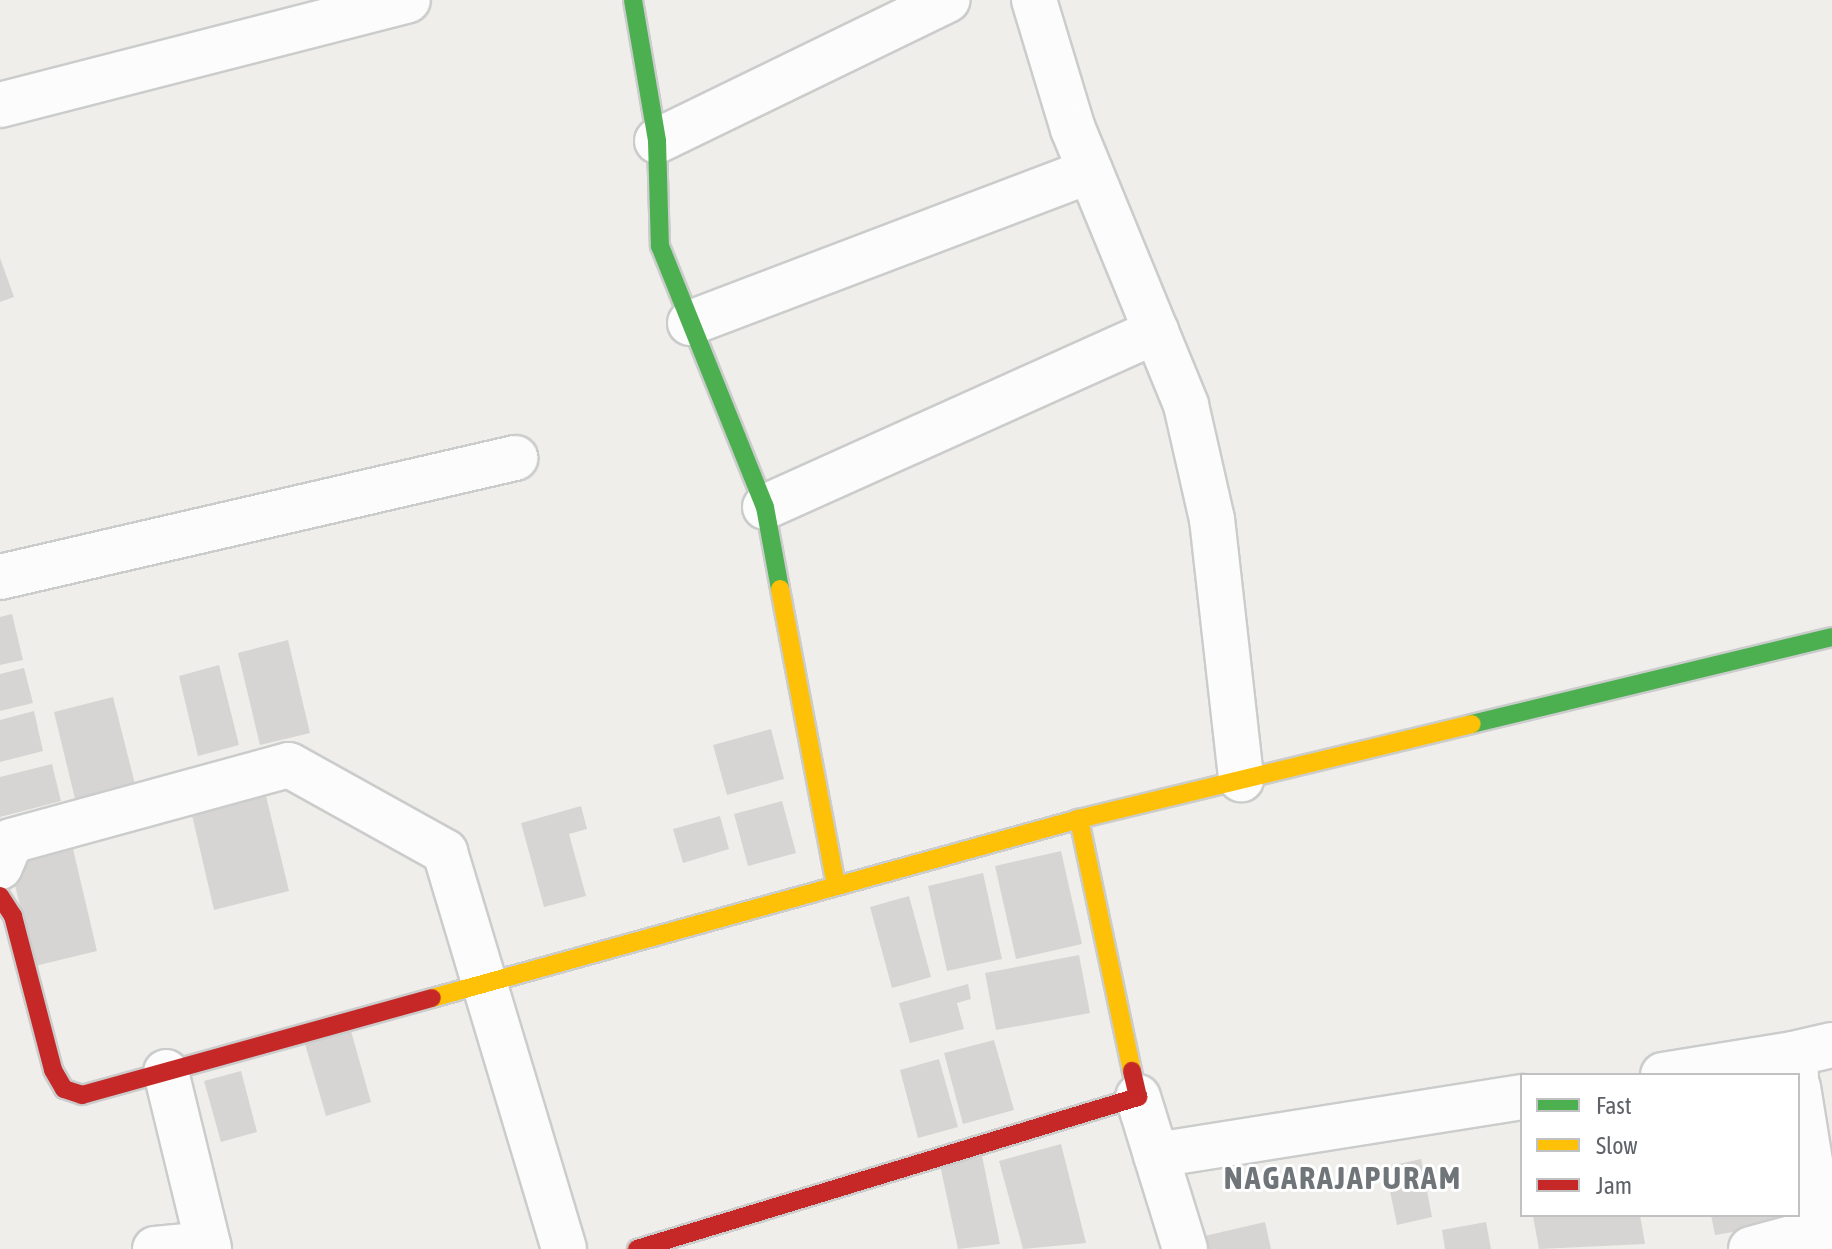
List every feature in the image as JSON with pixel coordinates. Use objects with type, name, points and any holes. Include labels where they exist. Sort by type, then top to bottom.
[{"type":"street","points":[[0,105],[408,0]]},
{"type":"street","points":[[633,0],[657,141],[660,246],[765,507],[836,886]]},
{"type":"street","points":[[657,141],[948,0]]},
{"type":"street","points":[[1034,0],[1090,171],[1186,405],[1212,519],[1241,779]]},
{"type":"street","points":[[690,323],[1090,171]]},
{"type":"street","points":[[765,507],[1156,331]]},
{"type":"street","points":[[0,577],[515,458]]},
{"type":"street","points":[[0,896],[13,916],[53,1070],[64,1089],[82,1095],[1079,819],[1832,637]]},
{"type":"street","points":[[0,867],[11,841],[289,765],[445,852],[488,983],[564,1249]]},
{"type":"street","points":[[1079,819],[1138,1097],[1185,1249]]},
{"type":"street","points":[[1691,1073],[1805,1065],[1827,1228],[1751,1249]]},
{"type":"street","points":[[155,1249],[209,1247],[166,1072]]},
{"type":"street","points":[[637,1249],[1138,1097]]},
{"type":"street","points":[[1156,1155],[1520,1097]]},
{"type":"building","points":[[0,258],[14,297],[0,302]]},
{"type":"building","points":[[12,614],[23,660],[0,665],[0,617]]},
{"type":"building","points":[[288,640],[310,733],[260,745],[238,653]]},
{"type":"building","points":[[219,665],[239,745],[198,756],[179,676]]},
{"type":"building","points":[[24,668],[33,703],[0,711],[0,674]]},
{"type":"building","points":[[113,697],[136,788],[76,803],[54,712]]},
{"type":"building","points":[[34,711],[43,751],[0,762],[0,720]]},
{"type":"building","points":[[771,729],[784,779],[727,795],[713,745]]},
{"type":"building","points":[[52,764],[61,801],[0,817],[0,777]]},
{"type":"building","points":[[266,796],[289,891],[214,910],[192,815]]},
{"type":"building","points":[[782,801],[796,853],[748,866],[734,814]]},
{"type":"building","points":[[581,806],[587,829],[569,834],[586,896],[544,907],[521,823]]},
{"type":"building","points":[[720,816],[729,849],[683,863],[673,829]]},
{"type":"building","points":[[73,849],[97,951],[35,966],[10,865]]},
{"type":"building","points":[[1061,851],[1082,944],[1016,959],[995,866]]},
{"type":"building","points":[[983,873],[1002,959],[947,971],[928,886]]},
{"type":"building","points":[[909,896],[931,977],[892,988],[870,907]]},
{"type":"building","points":[[1079,955],[1090,1013],[996,1030],[985,973]]},
{"type":"building","points":[[968,984],[971,999],[957,1003],[964,1029],[910,1043],[899,1003]]},
{"type":"building","points":[[351,1031],[371,1102],[326,1116],[305,1044]]},
{"type":"building","points":[[994,1040],[1014,1110],[963,1124],[944,1053]]},
{"type":"building","points":[[939,1059],[958,1127],[918,1138],[900,1070]]},
{"type":"building","points":[[241,1071],[257,1132],[221,1142],[204,1081]]},
{"type":"building","points":[[1061,1144],[1086,1243],[1023,1249],[999,1161]]},
{"type":"building","points":[[982,1156],[1000,1244],[958,1249],[940,1165]]},
{"type":"building","points":[[1421,1159],[1432,1217],[1397,1225],[1385,1167]]},
{"type":"building","points":[[1533,1217],[1640,1217],[1645,1244],[1539,1249]]},
{"type":"building","points":[[1711,1217],[1786,1217],[1787,1223],[1715,1235]]},
{"type":"building","points":[[1265,1222],[1271,1249],[1202,1249],[1200,1237]]},
{"type":"building","points":[[1486,1222],[1491,1249],[1445,1249],[1442,1230]]},
{"type":"traffic: fast","points":[[633,0],[657,141],[660,246],[765,507],[780,589]]},
{"type":"traffic: fast","points":[[1472,724],[1832,637]]},
{"type":"traffic: slow","points":[[780,589],[836,886]]},
{"type":"traffic: slow","points":[[1132,1071],[1079,819],[1472,724]]},
{"type":"traffic: slow","points":[[432,998],[1079,819]]},
{"type":"traffic: jam","points":[[0,896],[13,916],[53,1070],[64,1089],[82,1095],[432,998]]},
{"type":"traffic: jam","points":[[637,1249],[1138,1097],[1132,1071]]},
{"type":"district","name":"NAGARAJAPURAM","points":[[1343,1178]]}]
